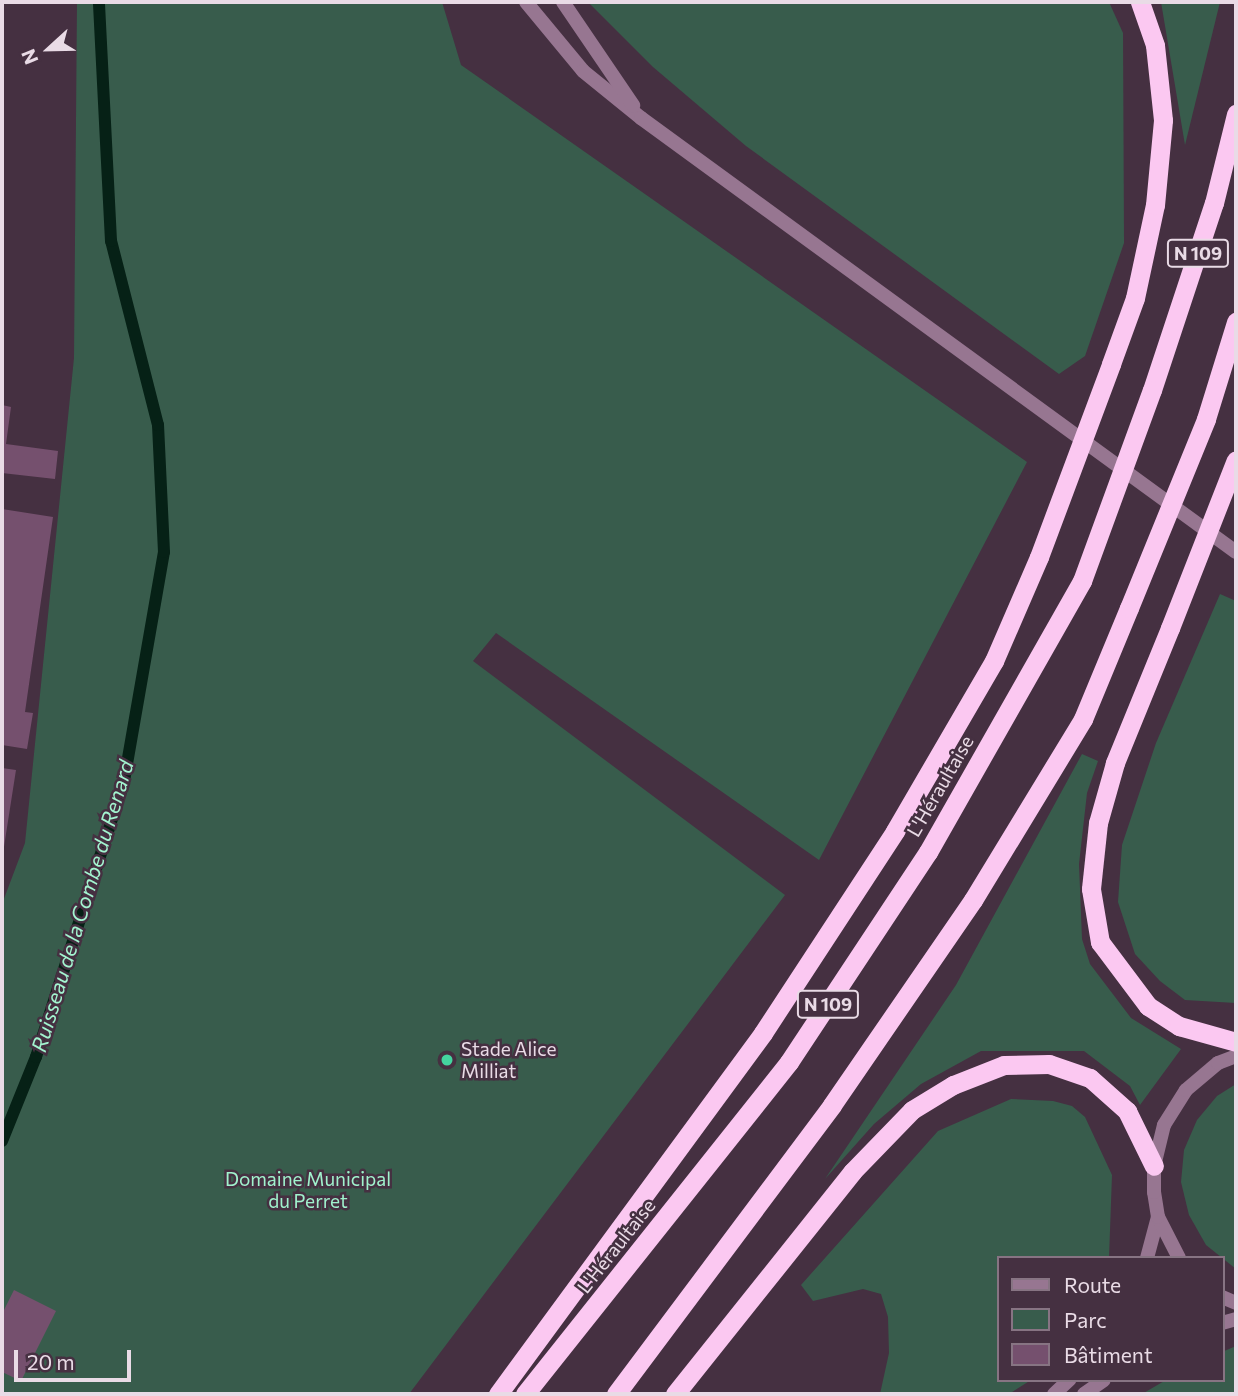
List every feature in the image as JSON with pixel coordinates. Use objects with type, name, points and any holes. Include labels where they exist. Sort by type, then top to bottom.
[{"type":"highway","points":[[498,1394],[763,1033],[895,831],[994,661],[1039,557],[1111,364],[1141,272],[1155,205],[1163,120],[1155,45],[1140,2]]},
{"type":"highway","name":"L'Héraultaise","points":[[525,1394],[789,1062],[929,852],[1082,581],[1153,390],[1214,203],[1236,114]]},
{"type":"highway","name":"N 109","points":[[616,1394],[831,1105],[974,900],[1083,719],[1206,419],[1236,322]]},
{"type":"highway","points":[[1236,460],[1115,763],[1098,823],[1094,902],[1100,942],[1148,1006],[1179,1026],[1236,1042]]},
{"type":"highway","points":[[675,1394],[852,1172],[912,1110],[953,1086],[1004,1066],[1049,1064],[1090,1078],[1127,1111],[1154,1166]]},
{"type":"street","points":[[526,2],[583,71],[641,117],[1236,552]]},
{"type":"street","points":[[563,2],[641,117]]},
{"type":"street","points":[[1148,1256],[1158,1217],[1154,1166],[1164,1125],[1186,1090],[1218,1063],[1236,1056]]},
{"type":"street","points":[[1158,1217],[1178,1256]]},
{"type":"street","points":[[1054,1394],[1067,1382]]},
{"type":"street","points":[[1084,1394],[1101,1382]]},
{"type":"green space","name":"Domaine Municipal du Perret","points":[[77,2],[442,2],[461,65],[1027,462],[819,860],[496,633],[473,661],[785,895],[409,1394],[2,1394],[2,904],[25,843],[74,358]]},
{"type":"green space","points":[[588,2],[1109,2],[1123,33],[1124,243],[1085,356],[1059,374],[746,146],[653,67]]},
{"type":"green space","points":[[1161,2],[1220,2],[1185,145]]},
{"type":"green space","points":[[1220,594],[1236,601],[1236,1003],[1185,1000],[1160,981],[1135,954],[1118,902],[1122,845],[1156,743]]},
{"type":"green space","points":[[1082,754],[1098,761],[1087,793],[1079,864],[1082,939],[1090,964],[1131,1018],[1181,1049],[1140,1105],[1130,1086],[1084,1051],[981,1051],[921,1084],[874,1124],[825,1179],[956,985]]},
{"type":"green space","points":[[1236,1084],[1236,1269],[1224,1259],[1224,1256],[1220,1256],[1206,1245],[1189,1215],[1181,1182],[1184,1150],[1197,1120],[1217,1096]]},
{"type":"green space","points":[[1011,1099],[1053,1101],[1072,1106],[1085,1117],[1112,1175],[1109,1256],[996,1256],[996,1382],[1028,1382],[1009,1394],[880,1394],[889,1353],[888,1317],[881,1294],[863,1289],[813,1301],[801,1285],[938,1131]]},
{"type":"green space","points":[[1236,1346],[1236,1394],[1142,1394],[1163,1382],[1224,1382],[1224,1351]]},
{"type":"building","points":[[2,405],[11,407],[6,444],[58,451],[55,479],[2,473]]},
{"type":"building","points":[[2,509],[53,517],[25,712],[33,713],[27,749],[2,745]]},
{"type":"building","points":[[2,768],[16,770],[3,853],[2,852]]},
{"type":"building","points":[[14,1290],[56,1311],[21,1381],[2,1372],[2,1314]]},
{"type":"waterway","name":"Ruisseau de la Combe du Renard","points":[[2,1141],[36,1057],[124,781],[164,552],[158,425],[111,241],[99,2]]},
{"type":"place","name":"Stade Alice Milliat","points":[[447,1060]]}]
